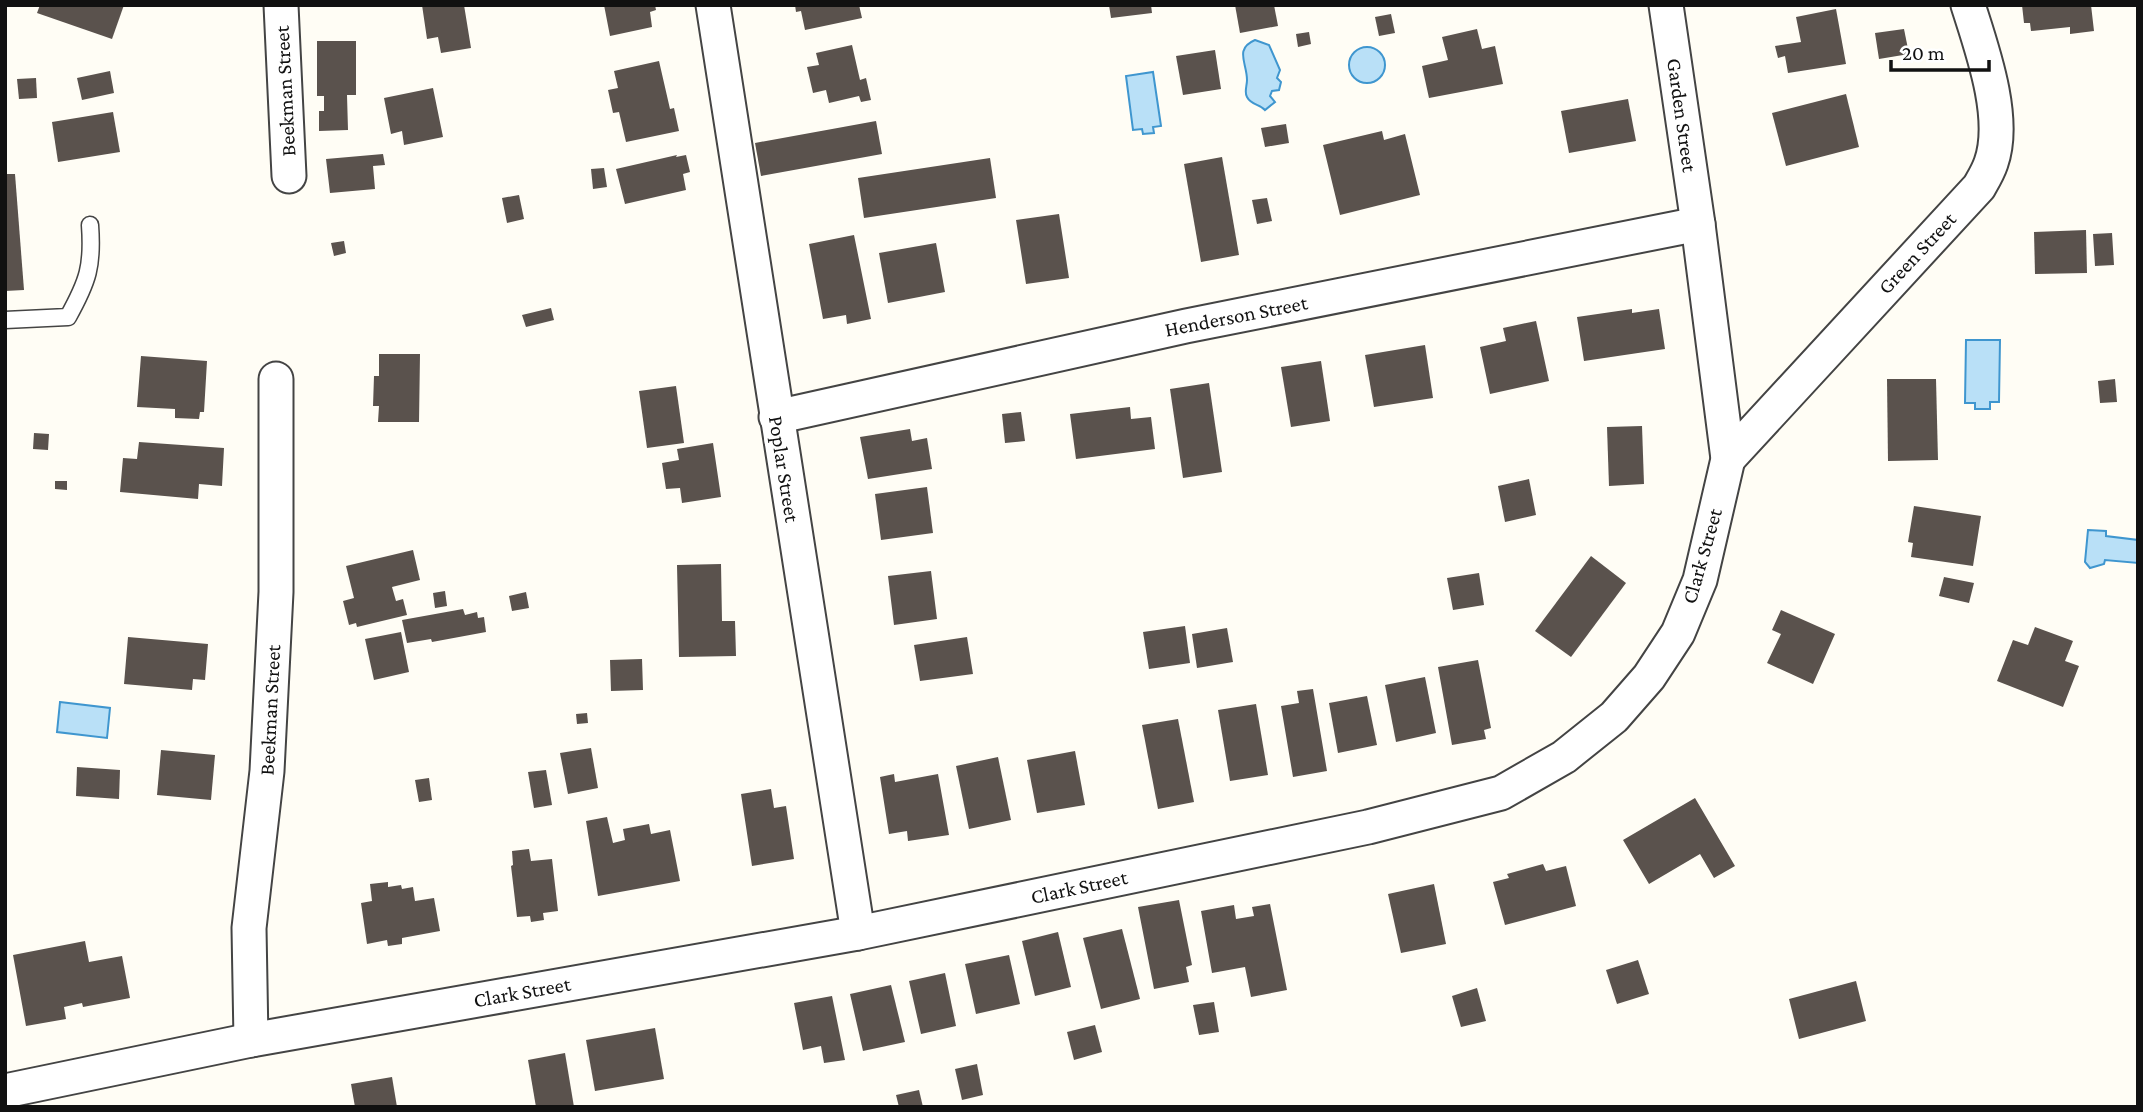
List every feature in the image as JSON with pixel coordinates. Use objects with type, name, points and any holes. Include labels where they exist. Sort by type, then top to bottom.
[{"type":"street","name":"Beekman Street","points":[[281,5],[289,176]]},
{"type":"street","name":"Poplar Street","points":[[713,5],[858,933]]},
{"type":"street","name":"Garden Street","points":[[1666,5],[1698,224]]},
{"type":"street","name":"Green Street","points":[[1728,459],[1979,187],[1992,163],[1997,121],[1985,59],[1968,5]]},
{"type":"street","name":"Henderson Street","points":[[776,416],[1186,326],[1698,224]]},
{"type":"street","name":"Clark Street","points":[[5,1091],[251,1040],[858,933],[1368,827],[1501,793],[1564,757],[1614,717],[1649,677],[1678,633],[1700,580],[1728,459],[1698,224]]},
{"type":"street","name":"Beekman Street","points":[[251,1040],[249,928],[267,771],[276,592],[276,379]]},
{"type":"lane","points":[[5,320],[68,317],[82,293],[93,257],[90,225]]},
{"type":"water","points":[[1255,40],[1269,45],[1280,70],[1277,78],[1281,82],[1279,90],[1272,91],[1270,96],[1275,102],[1265,110],[1251,102],[1246,93],[1243,52]]},
{"type":"water","points":[[1367,47],[1380,52],[1385,65],[1380,78],[1367,83],[1354,78],[1349,65],[1354,52]]},
{"type":"water","points":[[1153,72],[1161,126],[1153,127],[1154,133],[1143,134],[1142,129],[1133,130],[1126,76]]},
{"type":"water","points":[[1966,340],[2000,340],[1999,402],[1990,402],[1990,409],[1975,409],[1975,403],[1965,403]]},
{"type":"water","points":[[2088,530],[2106,531],[2106,536],[2138,540],[2138,563],[2105,560],[2104,564],[2090,568],[2085,562]]},
{"type":"water","points":[[60,702],[110,708],[107,738],[57,732]]},
{"type":"building","points":[[40,5],[124,5],[112,39],[37,13]]},
{"type":"building","points":[[422,5],[464,5],[471,48],[441,53],[438,37],[427,39]]},
{"type":"building","points":[[604,5],[655,5],[656,10],[650,12],[652,27],[610,36]]},
{"type":"building","points":[[795,5],[859,5],[862,18],[805,30],[801,11],[796,12]]},
{"type":"building","points":[[1109,5],[1151,5],[1152,13],[1111,18]]},
{"type":"building","points":[[1235,5],[1274,5],[1278,26],[1240,33]]},
{"type":"building","points":[[2022,5],[2091,5],[2094,31],[2070,34],[2070,27],[2031,31],[2030,23],[2024,23]]},
{"type":"building","points":[[1836,9],[1846,64],[1788,73],[1785,56],[1778,58],[1775,46],[1801,42],[1796,17]]},
{"type":"building","points":[[1391,14],[1395,33],[1379,36],[1375,17]]},
{"type":"building","points":[[1477,29],[1482,49],[1495,46],[1503,84],[1429,98],[1422,66],[1448,60],[1442,37]]},
{"type":"building","points":[[1904,29],[1909,54],[1879,59],[1875,33]]},
{"type":"building","points":[[1309,32],[1311,44],[1298,47],[1296,34]]},
{"type":"building","points":[[317,41],[356,41],[356,95],[347,95],[348,130],[319,131],[319,111],[324,111],[324,96],[317,96]]},
{"type":"building","points":[[852,45],[860,80],[866,78],[871,100],[861,102],[859,96],[829,103],[826,90],[813,93],[807,67],[819,65],[816,53]]},
{"type":"building","points":[[1215,50],[1221,89],[1183,95],[1176,56]]},
{"type":"building","points":[[659,61],[670,109],[674,108],[679,131],[626,142],[619,112],[613,113],[608,90],[618,88],[614,71]]},
{"type":"building","points":[[110,71],[114,93],[82,100],[77,78]]},
{"type":"building","points":[[36,78],[37,98],[19,99],[17,79]]},
{"type":"building","points":[[433,88],[443,137],[404,145],[402,131],[391,134],[384,98]]},
{"type":"building","points":[[1846,94],[1859,147],[1786,166],[1772,113]]},
{"type":"building","points":[[1628,99],[1636,141],[1569,153],[1561,111]]},
{"type":"building","points":[[113,112],[120,152],[58,162],[52,122]]},
{"type":"building","points":[[876,121],[882,154],[761,176],[755,143]]},
{"type":"building","points":[[1286,124],[1289,143],[1265,147],[1261,128]]},
{"type":"building","points":[[1382,131],[1384,140],[1405,134],[1420,195],[1340,215],[1323,145]]},
{"type":"building","points":[[383,154],[385,165],[373,166],[375,189],[330,193],[326,159]]},
{"type":"building","points":[[677,155],[676,157],[686,155],[690,172],[683,174],[686,190],[625,204],[616,169]]},
{"type":"building","points":[[1222,157],[1239,255],[1201,262],[1184,164]]},
{"type":"building","points":[[990,158],[996,198],[864,218],[858,178]]},
{"type":"building","points":[[604,168],[607,187],[593,189],[591,169]]},
{"type":"building","points":[[5,174],[15,174],[24,290],[5,291]]},
{"type":"building","points":[[519,195],[524,219],[507,223],[502,198]]},
{"type":"building","points":[[1267,198],[1272,221],[1257,224],[1252,200]]},
{"type":"building","points":[[1059,214],[1069,278],[1026,284],[1016,220]]},
{"type":"building","points":[[2086,230],[2087,273],[2035,274],[2034,232]]},
{"type":"building","points":[[2112,233],[2114,265],[2095,266],[2093,234]]},
{"type":"building","points":[[854,235],[871,319],[847,324],[846,315],[823,319],[809,244]]},
{"type":"building","points":[[344,241],[346,253],[334,256],[331,243]]},
{"type":"building","points":[[936,243],[945,292],[888,303],[879,253]]},
{"type":"building","points":[[551,308],[554,320],[526,327],[522,315]]},
{"type":"building","points":[[1632,309],[1632,313],[1659,309],[1665,349],[1584,361],[1577,317]]},
{"type":"building","points":[[1536,321],[1549,381],[1490,394],[1480,347],[1506,341],[1503,328]]},
{"type":"building","points":[[1425,345],[1433,398],[1374,407],[1365,355]]},
{"type":"building","points":[[379,354],[420,354],[419,422],[378,422],[379,406],[373,406],[374,376],[379,376]]},
{"type":"building","points":[[141,356],[207,361],[204,412],[200,412],[199,419],[175,418],[175,409],[137,407]]},
{"type":"building","points":[[1321,361],[1330,421],[1291,427],[1281,367]]},
{"type":"building","points":[[1887,379],[1936,379],[1938,460],[1888,461]]},
{"type":"building","points":[[2115,379],[2117,402],[2100,403],[2098,381]]},
{"type":"building","points":[[1209,383],[1222,472],[1183,478],[1170,389]]},
{"type":"building","points":[[676,386],[684,443],[647,448],[639,391]]},
{"type":"building","points":[[1130,407],[1131,419],[1151,417],[1155,449],[1076,459],[1070,414]]},
{"type":"building","points":[[1021,412],[1025,441],[1005,443],[1002,414]]},
{"type":"building","points":[[1642,426],[1644,484],[1609,486],[1607,427]]},
{"type":"building","points":[[910,429],[912,441],[927,438],[932,469],[868,479],[860,437]]},
{"type":"building","points":[[34,433],[49,434],[48,450],[33,449]]},
{"type":"building","points":[[139,442],[224,448],[222,486],[199,484],[198,499],[120,492],[123,458],[137,459]]},
{"type":"building","points":[[713,443],[721,497],[682,503],[680,488],[666,489],[662,463],[679,460],[677,449]]},
{"type":"building","points":[[1529,479],[1536,515],[1505,522],[1498,486]]},
{"type":"building","points":[[55,481],[67,481],[67,490],[55,489]]},
{"type":"building","points":[[927,487],[933,533],[881,540],[875,494]]},
{"type":"building","points":[[1914,506],[1981,516],[1973,566],[1911,557],[1913,543],[1908,542]]},
{"type":"building","points":[[413,550],[420,580],[392,587],[396,601],[403,599],[407,615],[357,627],[356,623],[349,625],[343,601],[354,598],[346,566]]},
{"type":"building","points":[[1591,556],[1626,583],[1571,657],[1535,631]]},
{"type":"building","points":[[721,564],[722,621],[735,621],[736,656],[679,657],[677,565]]},
{"type":"building","points":[[931,571],[937,619],[894,625],[888,576]]},
{"type":"building","points":[[1479,573],[1484,605],[1453,610],[1447,578]]},
{"type":"building","points":[[1944,577],[1974,583],[1969,603],[1939,596]]},
{"type":"building","points":[[445,591],[447,606],[435,608],[433,593]]},
{"type":"building","points":[[526,592],[529,608],[512,611],[509,596]]},
{"type":"building","points":[[463,609],[465,615],[477,612],[478,618],[484,617],[486,632],[432,642],[431,639],[407,643],[402,620]]},
{"type":"building","points":[[1781,610],[1835,634],[1813,684],[1767,663],[1781,634],[1772,630]]},
{"type":"building","points":[[1185,626],[1190,663],[1149,669],[1143,632]]},
{"type":"building","points":[[2035,627],[2073,641],[2065,661],[2079,666],[2063,707],[1997,681],[2013,640],[2028,645]]},
{"type":"building","points":[[1227,628],[1233,662],[1197,668],[1192,634]]},
{"type":"building","points":[[401,632],[409,672],[374,680],[365,639]]},
{"type":"building","points":[[128,637],[208,644],[205,680],[193,679],[192,690],[124,684]]},
{"type":"building","points":[[967,637],[973,674],[920,681],[914,645]]},
{"type":"building","points":[[642,659],[643,690],[611,691],[610,660]]},
{"type":"building","points":[[1478,660],[1491,728],[1484,730],[1486,739],[1452,745],[1438,667]]},
{"type":"building","points":[[1425,677],[1436,733],[1396,742],[1385,685]]},
{"type":"building","points":[[1313,689],[1327,771],[1293,777],[1281,706],[1299,703],[1297,691]]},
{"type":"building","points":[[1367,696],[1377,745],[1338,753],[1329,703]]},
{"type":"building","points":[[1256,704],[1268,775],[1230,781],[1218,710]]},
{"type":"building","points":[[587,713],[588,723],[577,724],[576,714]]},
{"type":"building","points":[[1178,719],[1194,802],[1158,809],[1142,725]]},
{"type":"building","points":[[591,748],[598,788],[568,794],[560,753]]},
{"type":"building","points":[[161,750],[215,755],[211,800],[157,795]]},
{"type":"building","points":[[1075,751],[1085,805],[1037,813],[1027,760]]},
{"type":"building","points":[[998,757],[1011,820],[969,829],[956,766]]},
{"type":"building","points":[[77,767],[120,770],[119,799],[76,796]]},
{"type":"building","points":[[546,770],[552,805],[534,808],[528,772]]},
{"type":"building","points":[[894,774],[895,782],[938,774],[949,835],[908,841],[907,831],[889,834],[880,777]]},
{"type":"building","points":[[429,778],[432,800],[419,802],[415,780]]},
{"type":"building","points":[[771,789],[774,808],[786,806],[794,859],[752,866],[741,794]]},
{"type":"building","points":[[1695,798],[1735,866],[1714,878],[1700,854],[1649,884],[1623,840]]},
{"type":"building","points":[[607,817],[613,843],[625,840],[623,829],[649,824],[651,834],[670,830],[680,881],[598,896],[586,821]]},
{"type":"building","points":[[529,849],[531,861],[552,859],[558,911],[543,913],[544,920],[531,922],[530,916],[517,917],[511,866],[512,851]]},
{"type":"building","points":[[1543,864],[1546,871],[1566,866],[1576,906],[1505,925],[1493,882],[1509,878],[1507,874]]},
{"type":"building","points":[[388,882],[388,887],[413,887],[415,901],[434,898],[440,931],[402,938],[402,944],[388,946],[387,940],[367,944],[361,903],[372,901],[370,884]]},
{"type":"building","points":[[1434,884],[1446,944],[1401,953],[1388,894]]},
{"type":"building","points":[[1179,900],[1192,965],[1186,967],[1189,982],[1154,989],[1138,907]]},
{"type":"building","points":[[1270,904],[1287,990],[1251,997],[1245,967],[1212,973],[1201,911],[1234,905],[1236,919],[1254,916],[1252,907]]},
{"type":"building","points":[[1122,929],[1140,999],[1101,1009],[1083,938]]},
{"type":"building","points":[[1058,932],[1071,987],[1035,996],[1022,941]]},
{"type":"building","points":[[85,941],[89,962],[122,956],[130,998],[83,1007],[82,1003],[64,1007],[66,1019],[26,1026],[13,955]]},
{"type":"building","points":[[1009,955],[1020,1004],[976,1014],[965,964]]},
{"type":"building","points":[[1638,960],[1649,994],[1617,1004],[1606,970]]},
{"type":"building","points":[[945,973],[956,1026],[921,1034],[909,981]]},
{"type":"building","points":[[1856,981],[1866,1021],[1799,1039],[1789,999]]},
{"type":"building","points":[[891,985],[905,1042],[863,1051],[850,994]]},
{"type":"building","points":[[1477,988],[1486,1021],[1461,1027],[1452,996]]},
{"type":"building","points":[[832,996],[845,1060],[824,1063],[821,1046],[803,1050],[794,1003]]},
{"type":"building","points":[[1214,1002],[1219,1032],[1199,1035],[1193,1005]]},
{"type":"building","points":[[1095,1025],[1102,1052],[1074,1060],[1067,1032]]},
{"type":"building","points":[[655,1028],[664,1079],[595,1091],[586,1040]]},
{"type":"building","points":[[565,1053],[574,1107],[536,1107],[528,1060]]},
{"type":"building","points":[[977,1064],[983,1095],[962,1100],[955,1069]]},
{"type":"building","points":[[392,1077],[397,1107],[355,1107],[351,1084]]},
{"type":"building","points":[[919,1090],[923,1107],[899,1107],[896,1095]]}]
